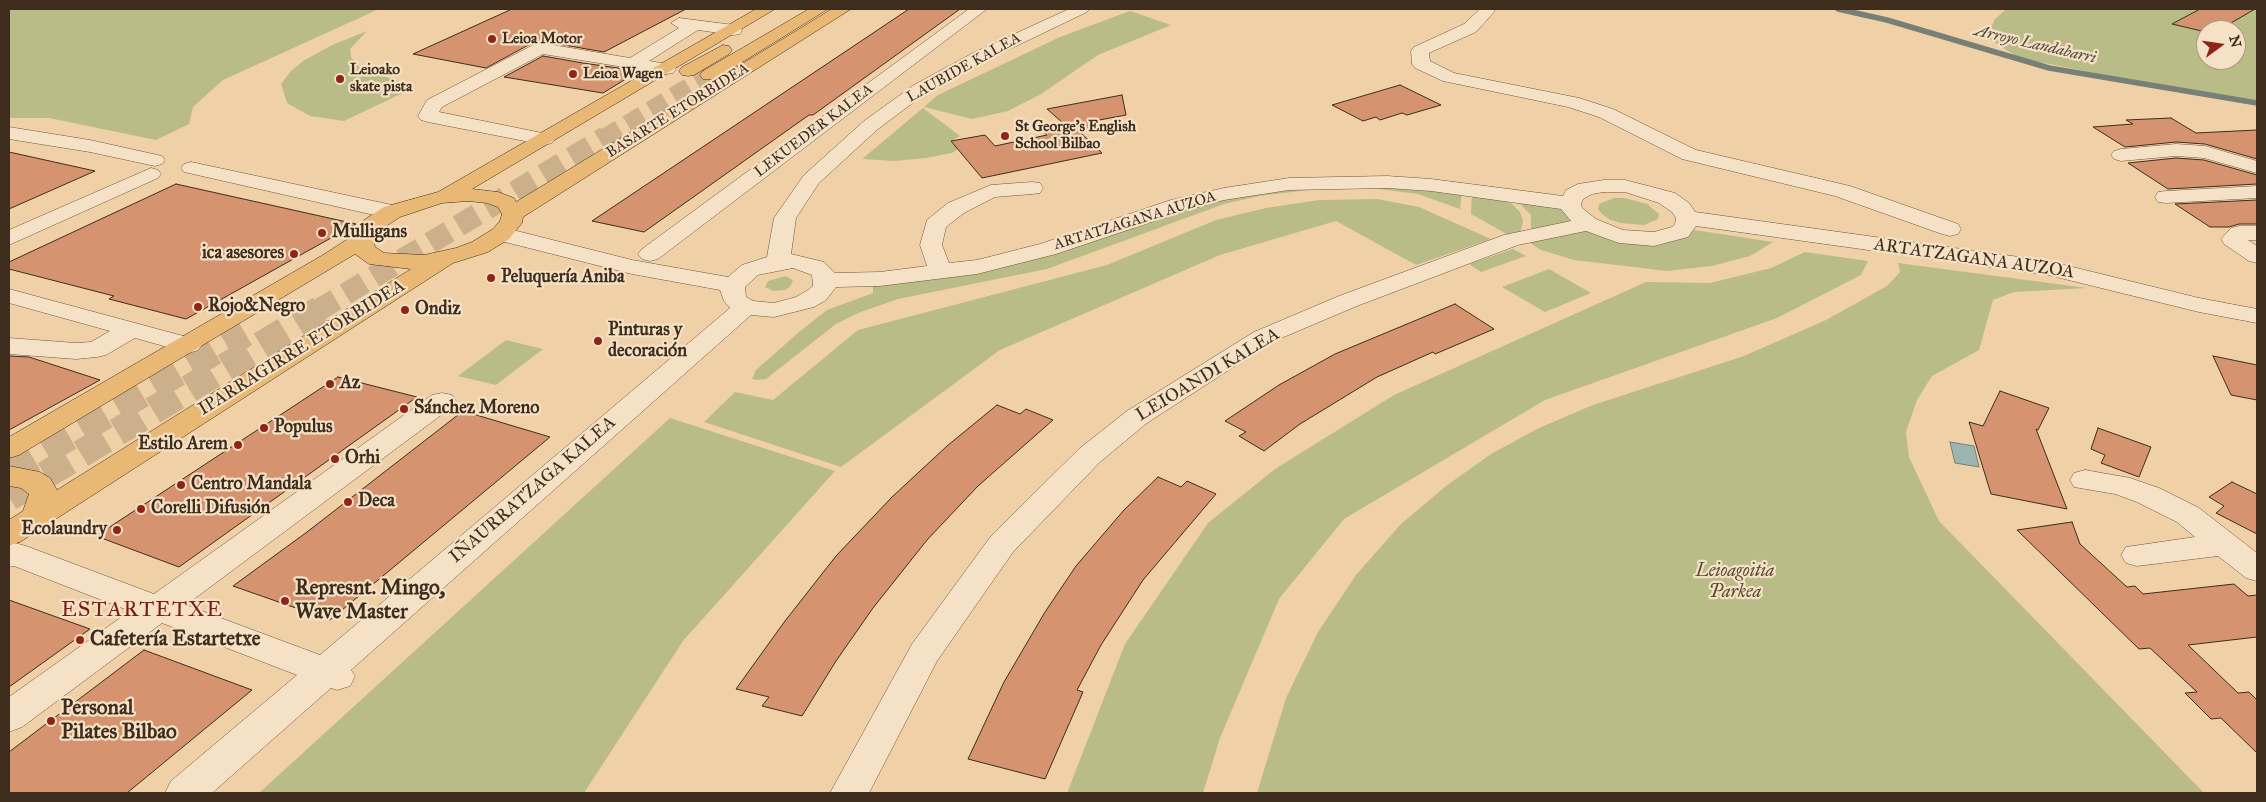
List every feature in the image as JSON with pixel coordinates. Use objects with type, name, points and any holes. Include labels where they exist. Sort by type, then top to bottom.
[{"type":"main road","points":[[442,197],[734,30],[767,9]]},
{"type":"main road","points":[[688,71],[793,9]]},
{"type":"main road","points":[[709,75],[820,9]]},
{"type":"main road","name":"BASARTE ETORBIDEA","points":[[514,214],[843,9]]},
{"type":"main road","points":[[9,449],[189,345],[362,240],[372,225],[392,212],[416,203],[442,197],[468,195],[490,197],[506,203],[514,214],[511,223],[501,234],[480,247],[445,258],[424,262],[398,262],[377,258],[364,250],[362,240]]},
{"type":"main road","name":"IPARRAGIRRE ETORBIDEA","points":[[17,540],[445,258]]},
{"type":"main road","points":[[9,476],[29,479],[39,485],[44,494],[42,505],[17,540]]},
{"type":"street","name":"LEKUEDER KALEA","points":[[650,254],[979,9]]},
{"type":"street","name":"LAUBIDE KALEA","points":[[778,262],[785,218],[811,179],[871,125],[920,89],[979,57],[1081,9]]},
{"type":"street","points":[[1484,9],[1487,11],[1470,28],[1440,40],[1420,51],[1421,64],[1449,77],[1580,104],[1606,113],[1689,155],[1842,191],[1950,229]]},
{"type":"street","points":[[632,63],[687,24],[734,30]]},
{"type":"street","points":[[545,139],[428,116],[434,104],[541,48],[666,69]]},
{"type":"street","points":[[9,133],[90,146],[170,162],[392,212]]},
{"type":"street","points":[[2121,155],[2176,150],[2205,152],[2257,167]]},
{"type":"street","points":[[9,238],[170,162]]},
{"type":"street","name":"ARTATZAGANA AUZOA","points":[[826,280],[870,280],[941,273],[1014,258],[1179,205],[1261,188],[1320,182],[1378,182],[1431,185],[1500,194],[1579,214],[1619,236],[1654,238],[1680,232],[1686,225],[1687,218],[2048,268],[2199,305],[2257,316]]},
{"type":"street","points":[[1579,214],[1574,195],[1586,189],[1604,186],[1625,186],[1667,198],[1681,208],[1687,218]]},
{"type":"street","points":[[941,273],[931,245],[935,225],[956,208],[991,191],[1032,188]]},
{"type":"street","points":[[2166,197],[2257,192]]},
{"type":"street","points":[[1500,194],[1510,199],[1528,218],[1528,228],[1523,237]]},
{"type":"street","name":"LEIOANDI KALEA","points":[[849,793],[930,645],[1002,544],[1090,455],[1174,392],[1263,337],[1348,300],[1523,237],[1579,214]]},
{"type":"street","points":[[2257,233],[2239,233],[2232,239],[2257,256]]},
{"type":"street","points":[[501,234],[740,296],[759,310],[790,307],[817,296],[824,288],[826,280]]},
{"type":"street","name":"IÑAURRATZAGA KALEA","points":[[185,793],[330,674],[740,296],[750,270],[778,262],[793,261],[816,267],[823,272],[826,280]]},
{"type":"street","points":[[9,296],[189,345]]},
{"type":"street","points":[[9,346],[76,351],[97,349],[132,329]]},
{"type":"street","points":[[9,717],[442,401]]},
{"type":"street","points":[[2085,480],[2119,485],[2148,495],[2188,516],[2257,570]]},
{"type":"street","points":[[17,540],[159,608],[330,674]]},
{"type":"street","points":[[2137,555],[2226,544]]},
{"type":"green space","points":[[9,9],[379,9],[223,80],[193,107],[189,124],[156,140],[49,118],[9,118]]},
{"type":"green space","points":[[2006,9],[2257,9],[2257,105],[2019,58],[1988,38],[1994,20]]},
{"type":"green space","points":[[1130,11],[1171,25],[1098,55],[1041,94],[1008,111],[972,119],[924,107],[938,95],[1060,37]]},
{"type":"green space","name":"Leioako skate pista","points":[[367,31],[350,49],[351,57],[359,67],[406,84],[407,91],[344,121],[310,116],[287,103],[281,84],[291,71],[303,61],[332,45]]},
{"type":"green space","points":[[923,108],[960,136],[951,141],[958,149],[952,153],[926,158],[894,161],[862,159]]},
{"type":"green space","points":[[1351,184],[1462,191],[1460,209],[1418,194],[1371,188],[1317,189],[1259,196],[1224,204],[1047,269],[898,299],[858,313],[836,324],[766,379],[752,379],[756,370],[827,310],[873,293],[873,283],[972,271],[1182,208],[1249,192]]},
{"type":"green space","points":[[1472,193],[1499,196],[1512,204],[1520,212],[1523,221],[1520,235],[1512,237],[1471,214]]},
{"type":"green space","points":[[1614,198],[1625,198],[1647,204],[1659,214],[1658,219],[1644,225],[1620,223],[1609,219],[1598,209],[1599,204]]},
{"type":"green space","points":[[1377,199],[1419,207],[1491,239],[1416,265],[1336,221],[1220,255],[1000,350],[841,467],[704,422],[735,392],[773,400],[858,330],[1107,265],[1216,220],[1266,208],[1319,200]]},
{"type":"green space","points":[[1515,199],[1566,205],[1579,223],[1531,232],[1531,215]]},
{"type":"green space","points":[[1588,228],[1611,237],[1688,229],[1773,242],[1750,256],[1712,266],[1667,271],[1574,260],[1541,250],[1527,241]]},
{"type":"green space","points":[[1513,249],[1526,256],[1481,272],[1469,264]]},
{"type":"green space","points":[[1805,252],[1868,261],[1861,275],[1777,318],[1545,400],[1344,519],[1279,599],[1220,738],[1203,793],[1067,793],[1125,644],[1208,523],[1275,469],[1394,395],[1646,282],[1710,283],[1771,268]]},
{"type":"green space","name":"Leioagoitia Parkea","points":[[1898,263],[2087,288],[2014,292],[1993,300],[1979,350],[1932,376],[1917,400],[1906,432],[1909,457],[1939,521],[2204,793],[1257,793],[1286,698],[1318,632],[1356,575],[1401,524],[1446,486],[1491,454],[1539,428],[1593,405],[1744,356],[1826,320],[1887,286],[1900,272]]},
{"type":"green space","points":[[1549,269],[1591,293],[1545,312],[1502,287]]},
{"type":"green space","points":[[786,276],[793,280],[790,287],[785,290],[773,291],[765,287],[768,281]]},
{"type":"green space","points":[[506,340],[543,349],[496,385],[458,376]]},
{"type":"green space","points":[[670,418],[835,471],[683,641],[584,793],[259,793]]},
{"type":"water","points":[[1950,442],[1974,446],[1979,467],[1955,463]]},
{"type":"building","name":"Leioa Motor","points":[[512,9],[686,9],[604,52],[541,41],[534,42],[486,68],[413,54]]},
{"type":"building","points":[[909,9],[960,9],[813,115],[809,115],[644,232],[592,221]]},
{"type":"building","points":[[2200,9],[2255,9],[2236,20],[2196,20],[2196,30],[2172,24]]},
{"type":"building","name":"Leioa Wagen","points":[[543,56],[639,71],[603,93],[504,77]]},
{"type":"building","points":[[1400,85],[1441,105],[1407,115],[1402,113],[1380,120],[1376,117],[1363,121],[1332,105]]},
{"type":"building","points":[[1122,95],[1126,115],[1094,121],[1101,128],[1080,132],[1102,153],[982,178],[951,141],[985,135],[995,146],[1047,135],[1039,128],[1063,123],[1047,109]]},
{"type":"building","points":[[2171,118],[2196,133],[2257,130],[2257,159],[2205,144],[2176,142],[2125,147],[2093,127],[2133,124],[2126,120]]},
{"type":"building","points":[[9,152],[95,171],[9,209]]},
{"type":"building","points":[[2176,158],[2204,160],[2257,175],[2257,184],[2168,189],[2128,163]]},
{"type":"building","points":[[176,184],[356,224],[186,319],[109,299],[114,296],[9,269],[9,262]]},
{"type":"building","points":[[2257,200],[2257,224],[2239,224],[2229,227],[2210,227],[2175,204]]},
{"type":"building","points":[[1455,304],[1494,329],[1435,354],[1433,352],[1377,377],[1300,424],[1264,451],[1239,436],[1246,432],[1225,421],[1279,385],[1335,354]]},
{"type":"building","points":[[9,356],[29,357],[100,380],[9,430]]},
{"type":"building","points":[[2213,356],[2257,365],[2257,400],[2231,395]]},
{"type":"building","points":[[338,377],[417,397],[179,567],[96,536]]},
{"type":"building","points":[[2000,391],[2049,408],[2038,430],[2036,429],[2067,509],[1991,494],[1969,422],[1983,426]]},
{"type":"building","points":[[997,405],[1020,414],[1026,409],[1053,420],[978,486],[927,540],[873,608],[836,661],[802,716],[762,706],[769,697],[736,689],[785,621],[836,556],[892,497],[947,446]]},
{"type":"building","points":[[463,411],[550,437],[330,620],[233,586],[307,532]]},
{"type":"building","points":[[2098,428],[2151,447],[2139,477],[2101,463],[2105,455],[2091,449]]},
{"type":"building","points":[[1158,477],[1181,487],[1187,481],[1216,494],[1143,580],[1101,645],[1077,690],[1083,692],[1045,779],[968,759],[1004,682],[1045,612],[1076,566],[1124,510]]},
{"type":"building","points":[[2232,482],[2257,494],[2257,534],[2216,513],[2224,506],[2209,497]]},
{"type":"building","points":[[2072,522],[2080,544],[2127,587],[2135,586],[2143,594],[2234,584],[2248,596],[2257,595],[2257,637],[2188,645],[2238,693],[2249,692],[2257,700],[2257,753],[2221,718],[2211,719],[2185,693],[2197,692],[2150,648],[2139,649],[2017,530]]},
{"type":"building","points":[[9,600],[90,629],[9,687]]},
{"type":"building","points":[[144,650],[252,690],[127,793],[9,793],[9,752]]},
{"type":"waterway","name":"Arroyo Landabarri","points":[[1838,9],[1887,20],[2049,68],[2257,103]]},
{"type":"tunnel","points":[[604,138],[709,75]]},
{"type":"tunnel","points":[[317,311],[606,137]]},
{"type":"tunnel","points":[[9,497],[320,310]]},
{"type":"tunnel","points":[[9,472],[245,333]]},
{"type":"place","name":"Leioa Motor","points":[[492,39]]},
{"type":"place","name":"Leioa Wagen","points":[[573,74]]},
{"type":"place","name":"Leioako skate pista","points":[[340,79]]},
{"type":"place","name":"St George's English School Bilbao","points":[[1005,136]]},
{"type":"place","name":"Mulligans","points":[[322,233]]},
{"type":"place","name":"ica asesores","points":[[294,254]]},
{"type":"place","name":"Peluquería Aniba","points":[[491,278]]},
{"type":"place","name":"Rojo&Negro","points":[[198,307]]},
{"type":"place","name":"Ondiz","points":[[405,310]]},
{"type":"place","name":"Pinturas y decoración","points":[[598,341]]},
{"type":"place","name":"Az","points":[[330,384]]},
{"type":"place","name":"Sánchez Moreno","points":[[404,409]]},
{"type":"place","name":"Populus","points":[[264,428]]},
{"type":"place","name":"Estilo Arem","points":[[238,445]]},
{"type":"place","name":"Orhi","points":[[335,459]]},
{"type":"place","name":"Centro Mandala","points":[[181,485]]},
{"type":"place","name":"Deca","points":[[348,502]]},
{"type":"place","name":"Corelli Difusión","points":[[141,509]]},
{"type":"place","name":"Ecolaundry","points":[[117,530]]},
{"type":"place","name":"Represnt. Mingo, Wave Master","points":[[285,601]]},
{"type":"place","name":"Cafetería Estartetxe","points":[[80,640]]},
{"type":"place","name":"Personal Pilates Bilbao","points":[[51,721]]},
{"type":"district","name":"ESTARTETXE","points":[[142,611]]}]
